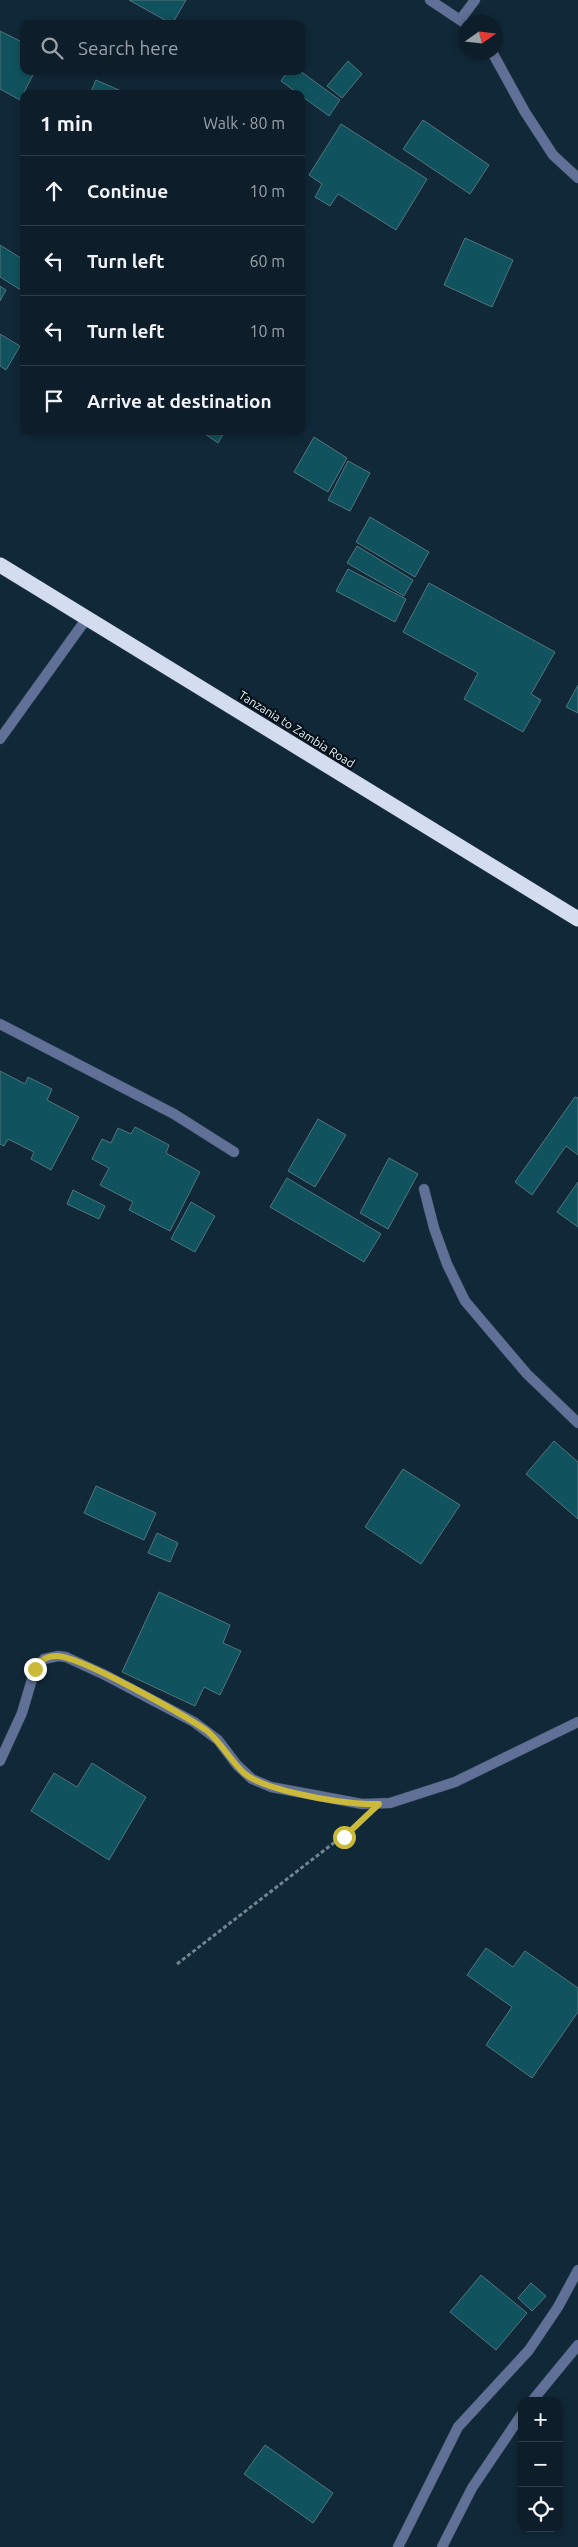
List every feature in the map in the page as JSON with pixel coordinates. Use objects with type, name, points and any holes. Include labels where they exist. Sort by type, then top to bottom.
[{"type":"highway","name":"Tanzania to Zambia Road","points":[[0,565],[578,919]]},
{"type":"street","points":[[430,0],[458,19]]},
{"type":"street","points":[[467,15],[475,0]]},
{"type":"street","points":[[496,60],[525,112],[553,155],[578,178]]},
{"type":"street","points":[[0,739],[87,618]]},
{"type":"street","points":[[0,1024],[174,1114],[234,1152]]},
{"type":"street","points":[[424,1189],[434,1228],[447,1264],[465,1301],[527,1374],[578,1423]]},
{"type":"street","points":[[0,1761],[22,1713],[35,1669],[44,1659],[58,1656],[66,1657],[105,1675],[194,1722],[218,1740],[236,1765],[252,1779],[271,1786],[362,1804],[379,1804],[428,1793],[455,1782],[578,1722]]},
{"type":"street","points":[[398,2547],[458,2427],[529,2350],[558,2308],[578,2270]]},
{"type":"street","points":[[535,2397],[578,2345]]},
{"type":"street","points":[[442,2547],[472,2488],[518,2420]]},
{"type":"path","points":[[177,1964],[228,1923],[344,1837],[379,1804]]},
{"type":"building","points":[[129,0],[186,0],[174,20],[165,20]]},
{"type":"building","points":[[0,31],[20,41],[20,75],[33,75],[25,90],[20,90],[20,100],[0,89]]},
{"type":"building","points":[[348,61],[362,74],[342,98],[327,86]]},
{"type":"building","points":[[285,75],[305,75],[340,100],[329,116],[305,98],[305,90],[293,90],[281,81]]},
{"type":"building","points":[[96,80],[119,90],[92,90]]},
{"type":"building","points":[[423,120],[489,165],[470,194],[403,149]]},
{"type":"building","points":[[341,124],[427,179],[396,230],[338,194],[330,206],[315,197],[322,184],[309,175]]},
{"type":"building","points":[[465,238],[513,260],[492,307],[444,285]]},
{"type":"building","points":[[0,245],[20,258],[20,290],[0,277]]},
{"type":"building","points":[[0,286],[6,290],[0,301]]},
{"type":"building","points":[[0,334],[20,346],[6,370],[0,366]]},
{"type":"building","points":[[207,435],[223,435],[218,443]]},
{"type":"building","points":[[314,437],[347,458],[328,492],[294,472]]},
{"type":"building","points":[[348,461],[370,473],[350,511],[328,500]]},
{"type":"building","points":[[370,517],[429,552],[415,577],[356,542]]},
{"type":"building","points":[[357,546],[413,580],[404,596],[347,563]]},
{"type":"building","points":[[348,569],[406,599],[395,622],[336,591]]},
{"type":"building","points":[[429,583],[555,652],[531,694],[541,700],[523,732],[464,699],[478,673],[403,632]]},
{"type":"building","points":[[578,685],[578,713],[566,707]]},
{"type":"building","points":[[0,1071],[25,1084],[28,1077],[52,1089],[47,1100],[79,1117],[51,1170],[31,1159],[34,1152],[8,1139],[4,1146],[0,1144]]},
{"type":"building","points":[[575,1097],[578,1098],[578,1155],[566,1146],[532,1195],[515,1182]]},
{"type":"building","points":[[318,1119],[346,1135],[315,1187],[288,1171]]},
{"type":"building","points":[[135,1127],[169,1145],[166,1153],[200,1172],[170,1231],[129,1210],[133,1202],[100,1185],[109,1168],[92,1159],[102,1139],[111,1143],[118,1128],[131,1134]]},
{"type":"building","points":[[389,1158],[418,1174],[388,1229],[360,1213]]},
{"type":"building","points":[[287,1178],[381,1234],[364,1262],[270,1207]]},
{"type":"building","points":[[578,1182],[578,1227],[557,1212]]},
{"type":"building","points":[[73,1190],[105,1206],[99,1219],[67,1204]]},
{"type":"building","points":[[191,1202],[215,1216],[195,1252],[171,1239]]},
{"type":"building","points":[[554,1441],[578,1462],[578,1519],[526,1474]]},
{"type":"building","points":[[403,1469],[460,1505],[421,1564],[365,1527]]},
{"type":"building","points":[[96,1486],[156,1513],[144,1540],[84,1513]]},
{"type":"building","points":[[157,1533],[178,1543],[170,1562],[148,1553]]},
{"type":"building","points":[[159,1592],[230,1625],[223,1643],[241,1651],[220,1695],[204,1687],[195,1706],[122,1672]]},
{"type":"building","points":[[92,1763],[146,1797],[109,1860],[31,1811],[54,1773],[77,1787]]},
{"type":"building","points":[[486,1948],[513,1967],[525,1951],[578,1988],[578,2012],[532,2078],[486,2045],[512,2007],[467,1975]]},
{"type":"building","points":[[481,2275],[527,2313],[496,2350],[450,2312]]},
{"type":"building","points":[[531,2283],[546,2296],[532,2311],[518,2298]]},
{"type":"building","points":[[265,2445],[333,2493],[313,2523],[244,2474]]},
{"type":"route","points":[[35,1669],[39,1662],[44,1659],[58,1656],[66,1657],[105,1675],[206,1730],[218,1740],[236,1765],[252,1779],[271,1786],[340,1801],[379,1804],[344,1837]]}]
